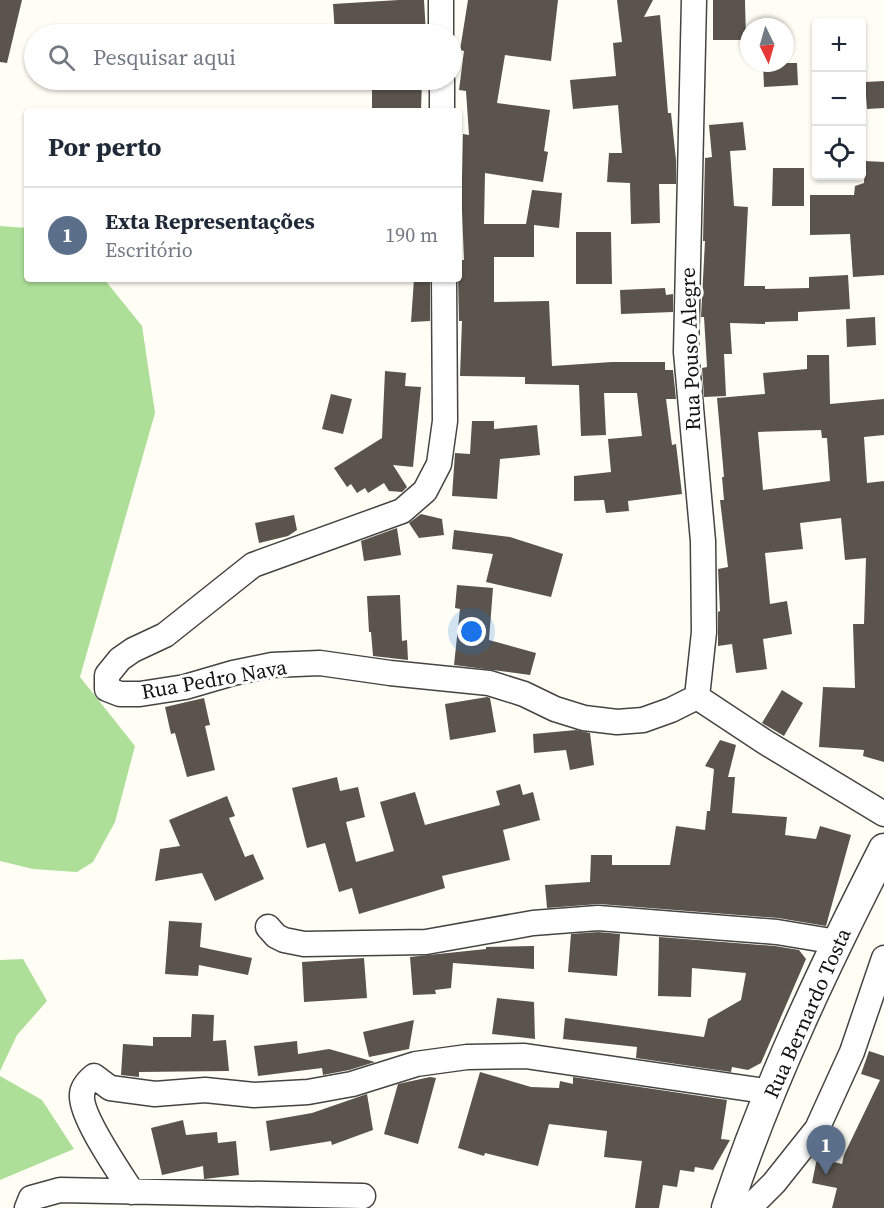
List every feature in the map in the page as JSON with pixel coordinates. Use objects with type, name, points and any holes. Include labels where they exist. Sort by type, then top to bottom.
[{"type":"street","points":[[441,0],[441,24]]},
{"type":"street","name":"Rua Pouso Alegre","points":[[694,0],[686,352],[703,541],[704,632],[697,697]]},
{"type":"street","points":[[442,90],[442,108]]},
{"type":"street","name":"Rua Pedro Nava","points":[[444,282],[445,421],[439,464],[425,490],[402,511],[253,565],[165,635],[133,650],[120,659],[107,675],[107,688],[120,694],[140,694],[185,687],[233,673],[272,665],[320,663],[489,683],[584,718],[617,722],[643,720],[697,697]]},
{"type":"street","points":[[697,697],[765,742],[884,814]]},
{"type":"street","name":"Rua Bernardo Tosta","points":[[727,1208],[736,1179],[771,1092],[837,942],[884,849]]},
{"type":"street","points":[[267,927],[284,940],[304,944],[415,942],[533,923],[598,918],[777,932],[837,942]]},
{"type":"street","points":[[749,1208],[774,1183],[817,1130],[852,1052],[884,958]]},
{"type":"street","points":[[132,1192],[84,1109],[82,1095],[86,1082],[94,1076],[111,1088],[155,1094],[205,1090],[254,1095],[308,1092],[352,1084],[416,1064],[467,1057],[525,1056],[771,1092]]},
{"type":"street","points":[[27,1208],[31,1198],[60,1190],[363,1196]]},
{"type":"green space","points":[[0,226],[24,228],[24,282],[106,282],[142,326],[155,413],[80,677],[135,746],[115,822],[93,862],[77,872],[33,869],[0,861]]},
{"type":"green space","points":[[23,959],[47,1001],[17,1035],[0,1071],[0,960]]},
{"type":"green space","points":[[0,1076],[42,1100],[74,1149],[0,1180]]},
{"type":"building","points":[[0,0],[22,0],[7,63],[0,62]]},
{"type":"building","points":[[424,0],[425,24],[334,24],[333,4]]},
{"type":"building","points":[[468,0],[558,0],[551,61],[505,55],[497,103],[550,110],[544,151],[548,152],[543,182],[485,173],[484,224],[526,224],[532,190],[562,193],[559,228],[534,225],[534,257],[494,257],[494,302],[549,301],[552,366],[612,362],[665,362],[665,370],[673,370],[676,399],[666,399],[672,445],[676,444],[682,494],[628,501],[629,511],[606,513],[604,500],[574,501],[574,476],[611,472],[608,439],[642,436],[637,393],[604,393],[606,435],[581,436],[579,385],[525,384],[525,377],[460,376],[462,321],[459,321],[458,282],[462,282],[462,260],[464,260],[463,134],[469,135],[466,91],[459,90],[462,90],[464,51],[462,50]]},
{"type":"building","points":[[617,0],[653,0],[644,17],[660,15],[668,113],[671,113],[676,160],[676,184],[659,184],[660,223],[631,224],[630,183],[607,182],[609,153],[622,153],[618,105],[573,109],[570,80],[616,76],[613,43],[622,42]]},
{"type":"building","points":[[713,0],[745,0],[745,18],[740,18],[740,40],[713,40]]},
{"type":"building","points":[[794,63],[797,63],[798,85],[764,87],[763,72],[794,72]]},
{"type":"building","points":[[884,81],[884,108],[867,109],[866,82]]},
{"type":"building","points":[[372,90],[422,90],[421,108],[372,108]]},
{"type":"building","points":[[743,122],[746,150],[730,151],[734,206],[748,207],[744,286],[765,286],[765,289],[809,288],[809,277],[848,275],[850,309],[798,312],[798,321],[765,322],[765,324],[730,323],[732,354],[724,354],[726,396],[704,397],[702,368],[707,367],[704,317],[701,317],[705,241],[703,241],[705,158],[712,157],[709,125]]},
{"type":"building","points":[[866,161],[884,162],[884,275],[853,277],[850,234],[810,235],[810,195],[854,195],[855,186],[864,183]]},
{"type":"building","points":[[773,168],[804,168],[804,206],[772,206]]},
{"type":"building","points":[[576,232],[611,232],[612,284],[576,284]]},
{"type":"building","points":[[414,282],[430,282],[430,321],[411,322]]},
{"type":"building","points":[[665,288],[666,295],[673,294],[673,312],[621,314],[620,290]]},
{"type":"building","points":[[875,317],[876,345],[847,347],[846,319]]},
{"type":"building","points":[[807,355],[829,355],[830,404],[884,399],[884,435],[864,437],[867,483],[884,481],[884,762],[863,756],[864,750],[819,747],[823,687],[855,688],[853,624],[864,624],[866,558],[845,560],[841,518],[800,523],[803,549],[765,553],[770,604],[787,601],[792,634],[763,639],[767,669],[736,673],[732,644],[718,646],[718,612],[720,611],[718,569],[728,567],[720,500],[724,500],[722,477],[724,477],[717,398],[765,394],[763,373],[807,369]],"holes":[[[821,430],[822,438],[827,438],[830,481],[763,490],[758,432]]]},
{"type":"building","points":[[385,371],[406,373],[405,386],[421,387],[413,467],[393,465],[407,487],[402,492],[389,491],[384,483],[368,493],[365,488],[357,493],[351,484],[347,487],[334,468],[382,438]]},
{"type":"building","points":[[331,394],[352,399],[343,434],[322,429]]},
{"type":"building","points":[[472,421],[494,421],[494,429],[537,425],[540,455],[500,459],[497,499],[452,496],[455,453],[470,454]]},
{"type":"building","points":[[421,514],[442,519],[444,535],[419,538],[409,523]]},
{"type":"building","points":[[294,515],[297,530],[288,536],[259,543],[255,523]]},
{"type":"building","points":[[397,528],[401,555],[364,561],[361,541]]},
{"type":"building","points":[[454,530],[510,537],[563,554],[551,597],[486,582],[493,554],[452,549]]},
{"type":"building","points":[[457,585],[493,588],[489,640],[536,653],[530,675],[454,665],[460,609],[455,608]]},
{"type":"building","points":[[400,595],[402,641],[407,640],[408,660],[373,656],[367,596]]},
{"type":"building","points":[[782,690],[803,703],[784,736],[762,723]]},
{"type":"building","points":[[204,698],[210,725],[205,726],[215,770],[187,777],[175,733],[171,734],[165,707]]},
{"type":"building","points":[[490,698],[496,732],[450,740],[445,704]]},
{"type":"building","points":[[576,730],[590,733],[594,765],[570,770],[566,750],[534,753],[533,734]]},
{"type":"building","points":[[720,740],[736,745],[728,777],[735,777],[732,813],[787,817],[785,835],[816,839],[820,826],[851,835],[826,926],[778,918],[599,904],[547,908],[545,885],[590,882],[591,855],[612,855],[612,865],[670,865],[676,826],[705,830],[707,811],[710,811],[714,769],[705,766]]},
{"type":"building","points":[[337,777],[340,791],[358,787],[365,817],[346,822],[356,862],[394,851],[380,802],[415,792],[425,825],[500,805],[496,791],[520,784],[523,795],[533,792],[540,820],[503,830],[510,860],[442,876],[445,888],[359,914],[352,888],[339,892],[325,843],[307,848],[292,788]]},
{"type":"building","points":[[227,796],[235,816],[229,818],[245,857],[253,854],[264,879],[215,901],[202,873],[155,881],[160,849],[180,846],[169,820]]},
{"type":"building","points":[[169,921],[202,923],[200,947],[252,958],[248,975],[199,965],[198,976],[165,974]]},
{"type":"building","points":[[598,932],[620,934],[617,976],[568,972],[571,934]]},
{"type":"building","points":[[659,937],[799,950],[806,959],[761,1063],[748,1070],[732,1067],[731,1072],[636,1058],[637,1047],[563,1039],[565,1018],[704,1037],[708,1019],[741,1000],[746,973],[692,968],[691,997],[658,996]]},
{"type":"building","points":[[534,946],[534,969],[453,963],[451,988],[435,990],[436,994],[413,995],[410,957],[486,949],[486,947]]},
{"type":"building","points":[[364,958],[367,998],[304,1002],[302,962]]},
{"type":"building","points":[[497,998],[534,1002],[535,1039],[492,1034]]},
{"type":"building","points":[[192,1014],[214,1015],[213,1041],[226,1040],[229,1071],[139,1072],[139,1077],[121,1075],[123,1044],[153,1046],[153,1037],[191,1037]]},
{"type":"building","points":[[414,1020],[409,1049],[369,1057],[363,1032]]},
{"type":"building","points":[[297,1041],[298,1054],[329,1049],[375,1062],[323,1075],[322,1068],[258,1076],[254,1046]]},
{"type":"building","points":[[869,1051],[884,1056],[884,1208],[832,1208],[837,1188],[812,1183],[817,1158],[842,1164],[844,1155],[880,1080],[861,1074]]},
{"type":"building","points":[[480,1072],[531,1087],[559,1088],[560,1081],[573,1084],[573,1077],[727,1100],[721,1139],[730,1140],[713,1170],[695,1167],[694,1172],[680,1170],[677,1187],[663,1185],[659,1208],[635,1208],[642,1161],[604,1157],[607,1131],[549,1124],[538,1166],[485,1153],[484,1156],[458,1148]]},
{"type":"building","points":[[430,1077],[436,1078],[418,1144],[384,1134],[398,1084]]},
{"type":"building","points":[[367,1094],[373,1130],[332,1145],[331,1141],[270,1151],[266,1121],[312,1113]]},
{"type":"building","points":[[183,1120],[186,1135],[217,1132],[218,1143],[236,1141],[239,1175],[204,1179],[203,1166],[162,1175],[151,1128]]},
{"type":"place","name":"Exta Representações","points":[[826,1175]]}]
